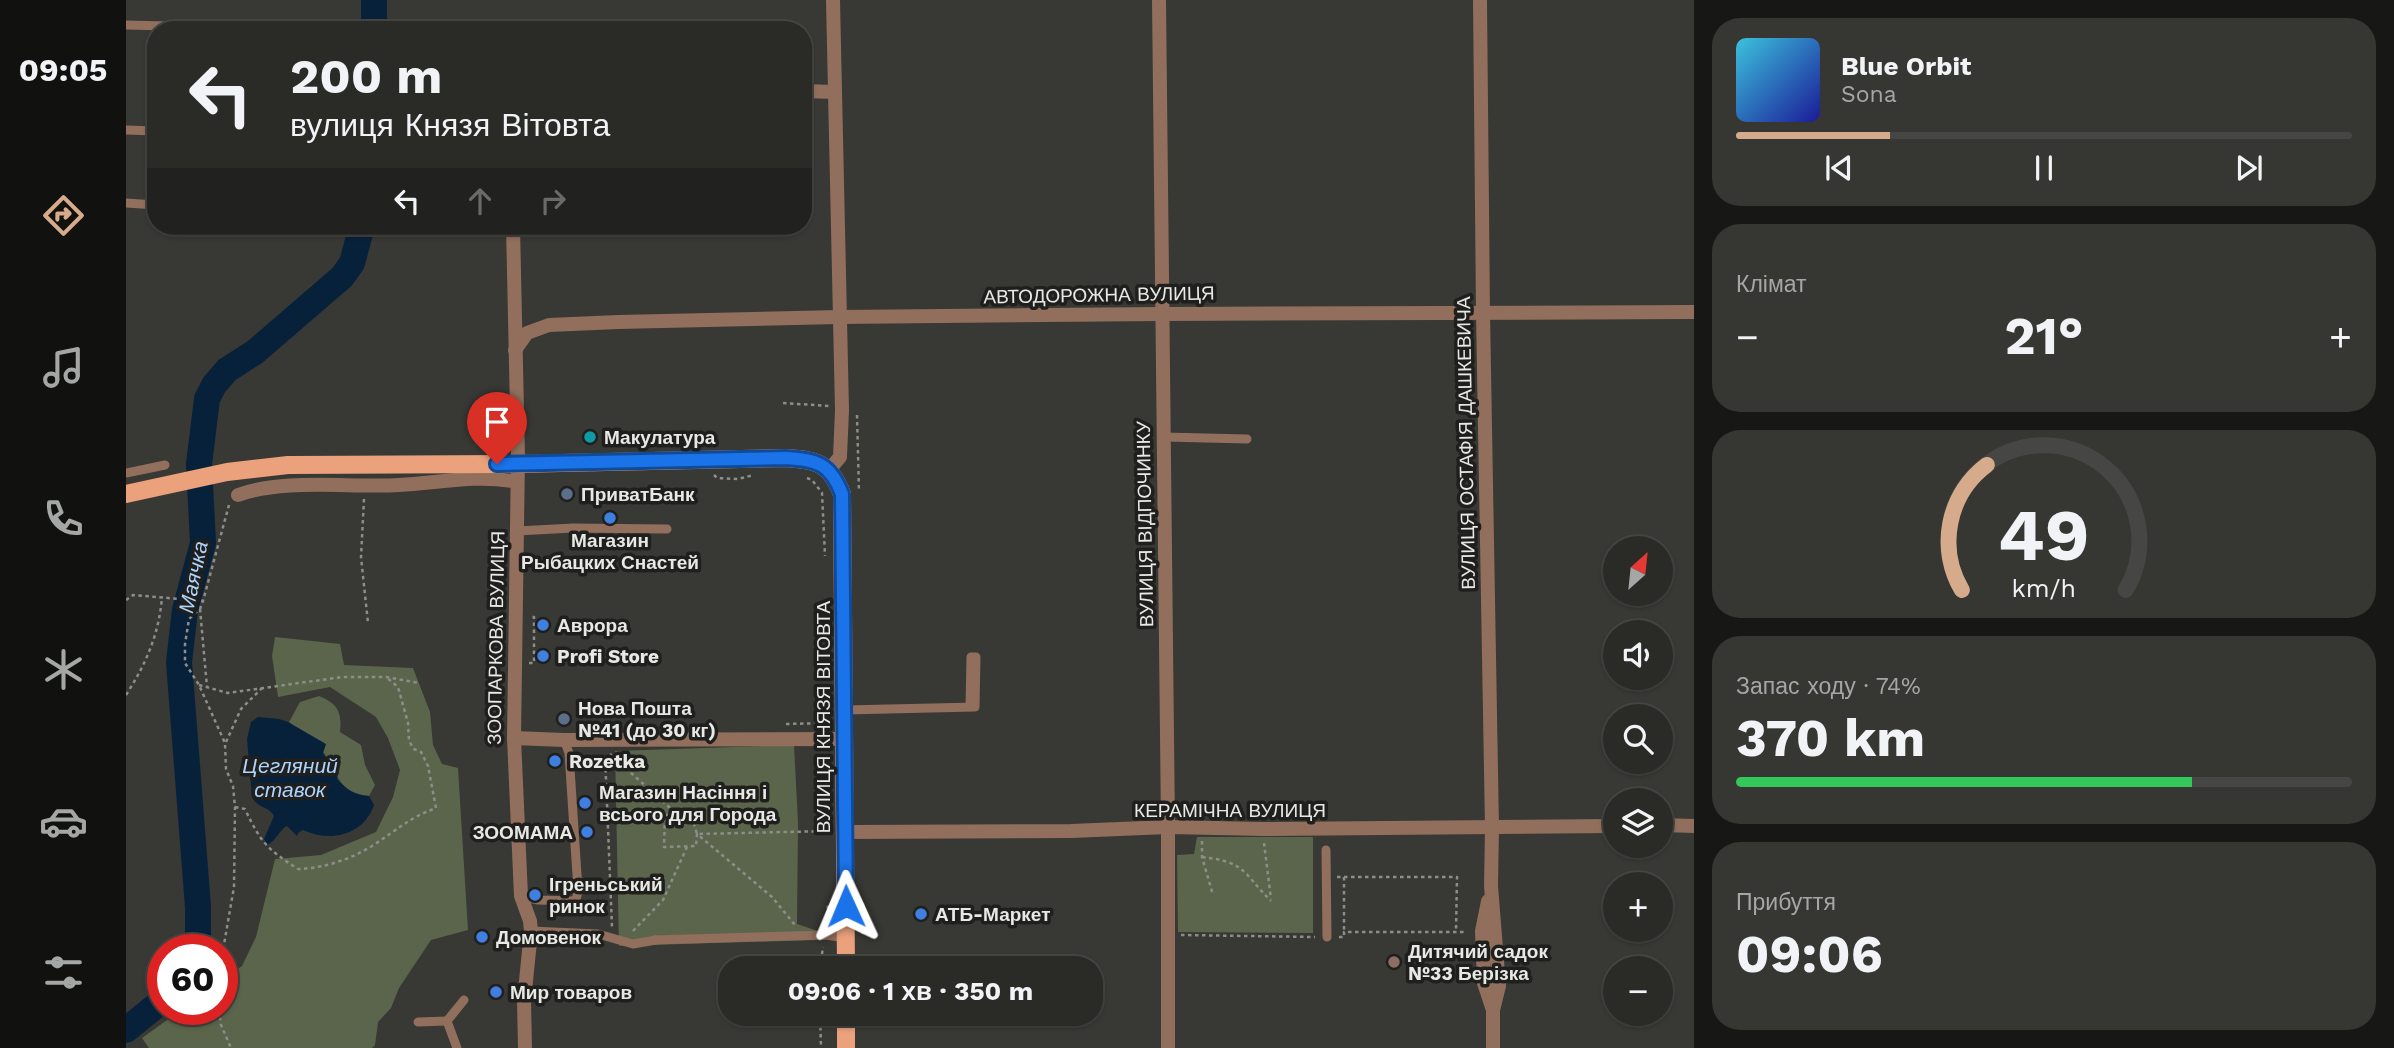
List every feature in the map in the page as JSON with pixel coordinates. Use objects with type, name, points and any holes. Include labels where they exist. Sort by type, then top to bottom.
[{"type":"main road","points":[[126,494],[227,472],[288,465],[517,473],[786,458],[809,459],[829,470]]},
{"type":"main road","name":"ВУЛИЦЯ КНЯЗЯ ВІТОВТА","points":[[829,470],[842,494],[845,739],[838,832],[854,938],[849,956]]},
{"type":"main road","points":[[846,1026],[846,1048]]},
{"type":"street","points":[[829,470],[840,457],[842,410],[833,0]]},
{"type":"street","name":"ВУЛИЦЯ ВІДПОЧИНКУ","points":[[1159,0],[1168,1048]]},
{"type":"street","name":"ВУЛИЦЯ ОСТАФІЯ ДАШКЕВИЧА","points":[[1480,0],[1492,828],[1491,886],[1482,931],[1483,983],[1493,1010],[1493,1048]]},
{"type":"street","points":[[812,92],[834,92]]},
{"type":"street","name":"ЗООПАРКОВА ВУЛИЦЯ","points":[[513,235],[517,473],[514,738],[522,896],[531,931],[524,1001],[525,1048]]},
{"type":"street","name":"АВТОДОРОЖНА ВУЛИЦЯ","points":[[514,350],[527,333],[549,325],[618,321],[1161,314],[1694,312]]},
{"type":"street","points":[[238,495],[258,490],[311,485],[400,485],[497,478],[517,473]]},
{"type":"street","points":[[514,738],[845,739]]},
{"type":"street","points":[[1673,825],[1694,826]]},
{"type":"street","name":"КЕРАМІЧНА ВУЛИЦЯ","points":[[838,832],[1071,831],[1168,827],[1263,830],[1603,827]]},
{"type":"lane","points":[[126,25],[147,26]]},
{"type":"lane","points":[[126,130],[147,131]]},
{"type":"lane","points":[[126,203],[147,204]]},
{"type":"lane","points":[[1164,437],[1247,439]]},
{"type":"lane","points":[[126,473],[166,465]]},
{"type":"lane","points":[[517,530],[667,529]]},
{"type":"lane","points":[[845,710],[975,707],[976,657],[971,657],[970,707]]},
{"type":"lane","points":[[522,896],[538,900],[576,901],[578,890],[569,752],[564,740]]},
{"type":"lane","points":[[1326,850],[1327,937]]},
{"type":"lane","points":[[531,931],[598,934],[633,944],[655,940],[826,935],[854,938]]},
{"type":"lane","points":[[447,1021],[464,1000]]},
{"type":"lane","points":[[418,1021],[447,1021]]},
{"type":"lane","points":[[447,1021],[457,1048]]},
{"type":"path","points":[[783,403],[832,406]]},
{"type":"path","points":[[367,485],[363,502],[361,557],[368,623]]},
{"type":"path","points":[[206,687],[201,601],[225,513],[230,502],[238,495]]},
{"type":"path","points":[[126,600],[133,595],[201,601]]},
{"type":"path","points":[[126,695],[143,668],[153,644],[160,622],[162,597]]},
{"type":"path","points":[[200,609],[189,619],[185,663],[225,743],[226,769],[233,786],[234,887],[226,934]]},
{"type":"path","points":[[198,685],[228,693],[342,677],[386,677],[419,683]]},
{"type":"path","points":[[235,807],[245,809],[255,831],[269,850],[298,869],[331,865],[357,854],[412,817],[436,808],[428,766],[421,752],[414,749],[409,741],[408,723],[398,687],[386,677]]},
{"type":"path","points":[[225,743],[242,709],[263,687]]},
{"type":"path","points":[[598,752],[615,757],[679,816]]},
{"type":"path","points":[[605,752],[613,938]]},
{"type":"path","points":[[665,815],[679,816],[692,817],[696,846],[664,847],[665,815]]},
{"type":"path","points":[[1201,827],[1202,857],[1213,895]]},
{"type":"path","points":[[696,834],[818,830],[838,832]]},
{"type":"path","points":[[1202,857],[1234,863],[1245,869],[1250,880],[1271,901],[1263,830]]},
{"type":"path","points":[[696,834],[772,897],[799,932]]},
{"type":"path","points":[[623,942],[663,900],[687,847]]},
{"type":"path","points":[[1327,877],[1457,877],[1456,932]]},
{"type":"path","points":[[1344,877],[1344,932]]},
{"type":"path","points":[[854,938],[865,928],[863,902]]},
{"type":"path","points":[[822,956],[826,935]]},
{"type":"path","points":[[222,1025],[231,1048]]},
{"type":"path","points":[[820,1026],[821,1048]]},
{"type":"green space","points":[[275,637],[340,644],[344,665],[413,668],[430,712],[433,745],[442,764],[458,768],[468,930],[431,940],[399,988],[391,1008],[378,1022],[375,1045],[372,1048],[149,1048],[142,1038],[160,1025],[238,1025],[238,969],[242,966],[256,937],[275,859],[321,855],[376,832],[393,797],[400,770],[388,738],[376,717],[330,687],[278,697],[272,656]]},
{"type":"green space","points":[[319,696],[331,702],[337,709],[340,732],[361,745],[365,765],[375,785],[369,796],[350,791],[344,786],[323,752],[289,722],[300,702]]},
{"type":"green space","points":[[794,745],[798,823],[797,924],[818,931],[817,940],[619,946],[615,751]]},
{"type":"green space","points":[[1197,837],[1313,837],[1313,933],[1178,932],[1177,855],[1194,854]]},
{"type":"water","name":"Цегляний ставок","points":[[258,717],[288,722],[326,744],[323,753],[338,766],[337,779],[351,791],[369,796],[374,805],[362,823],[354,830],[335,836],[303,830],[297,836],[287,826],[267,845],[264,839],[274,816],[252,797],[247,739],[251,722]]},
{"type":"waterway","name":"Маячка","points":[[374,0],[374,21]]},
{"type":"waterway","name":"Маячка","points":[[198,934],[179,662],[185,610],[203,543],[199,464],[207,399],[214,385],[227,370],[255,352],[342,277],[352,263],[360,235]]},
{"type":"waterway","name":"Маячка","points":[[126,1030],[147,1013]]},
{"type":"place","name":"Макулатура","points":[[590,437]]},
{"type":"place","name":"ПриватБанк","points":[[567,494]]},
{"type":"place","name":"Магазин Рыбацких Снастей","points":[[610,518]]},
{"type":"place","name":"Аврора","points":[[543,625]]},
{"type":"place","name":"Profi Store","points":[[543,656]]},
{"type":"place","name":"Нова Пошта №41 (до 30 кг)","points":[[564,719]]},
{"type":"place","name":"Rozetka","points":[[555,761]]},
{"type":"place","name":"Магазин Насіння і всього для Города","points":[[585,803]]},
{"type":"place","name":"ЗООМАМА","points":[[587,832]]},
{"type":"place","name":"Ігреньський ринок","points":[[535,895]]},
{"type":"place","name":"АТБ-Маркет","points":[[921,914]]},
{"type":"place","name":"Домовенок","points":[[482,937]]},
{"type":"place","name":"Дитячий садок №33 Берізка","points":[[1394,962]]},
{"type":"place","name":"Мир товаров","points":[[496,992]]},
{"type":"route","points":[[497,464],[786,458],[809,459],[829,470],[842,494],[846,906]]}]
